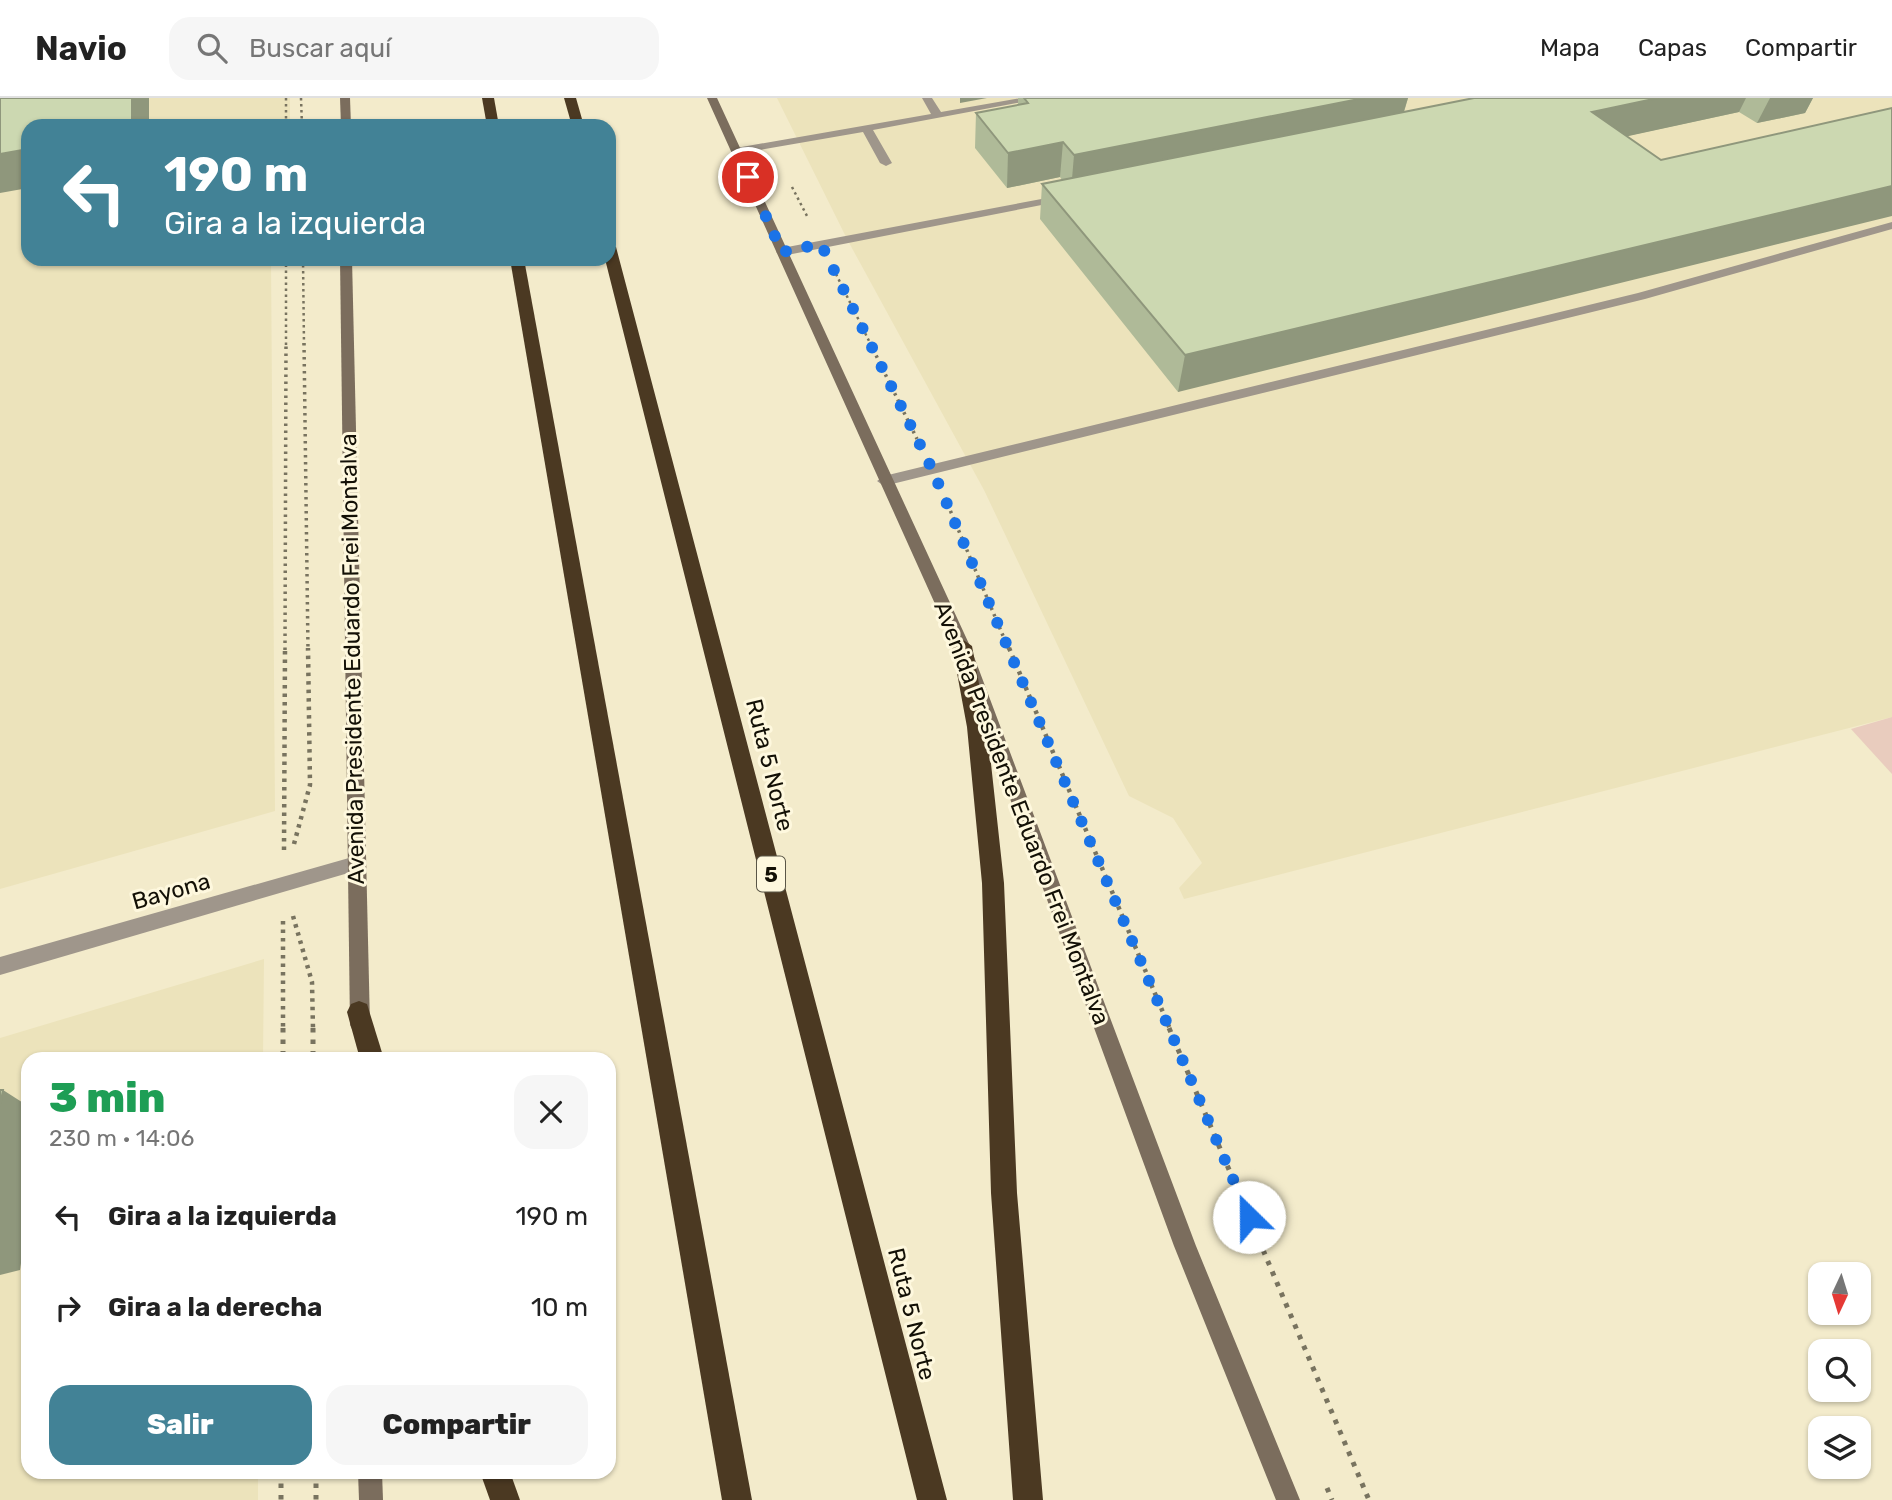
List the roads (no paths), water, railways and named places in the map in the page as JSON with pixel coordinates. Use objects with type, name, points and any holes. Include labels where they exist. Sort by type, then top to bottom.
[{"type":"highway","points":[[488,98],[492,119]]},
{"type":"highway","points":[[570,98],[576,119]]},
{"type":"highway","points":[[518,266],[737,1500]]},
{"type":"highway","name":"Ruta 5 Norte","points":[[614,266],[932,1500]]},
{"type":"highway","points":[[962,646],[977,727],[989,830],[1004,1193],[1028,1500]]},
{"type":"highway","points":[[359,1012],[370,1052]]},
{"type":"highway","points":[[498,1479],[506,1500]]},
{"type":"main road","points":[[345,98],[346,119]]},
{"type":"main road","name":"Avenida Presidente Eduardo Frei Montalva","points":[[712,98],[884,481],[962,646],[1185,1246],[1287,1500]]},
{"type":"main road","name":"Avenida Presidente Eduardo Frei Montalva","points":[[346,266],[360,1052]]},
{"type":"main road","points":[[370,1479],[371,1500]]},
{"type":"street","points":[[926,98],[938,116]]},
{"type":"street","points":[[736,151],[1039,98]]},
{"type":"street","points":[[866,128],[886,163]]},
{"type":"street","points":[[782,252],[1081,195]]},
{"type":"street","points":[[884,481],[1733,272],[1753,263],[1892,225]]},
{"type":"street","name":"Bayona","points":[[0,967],[356,864]]}]
